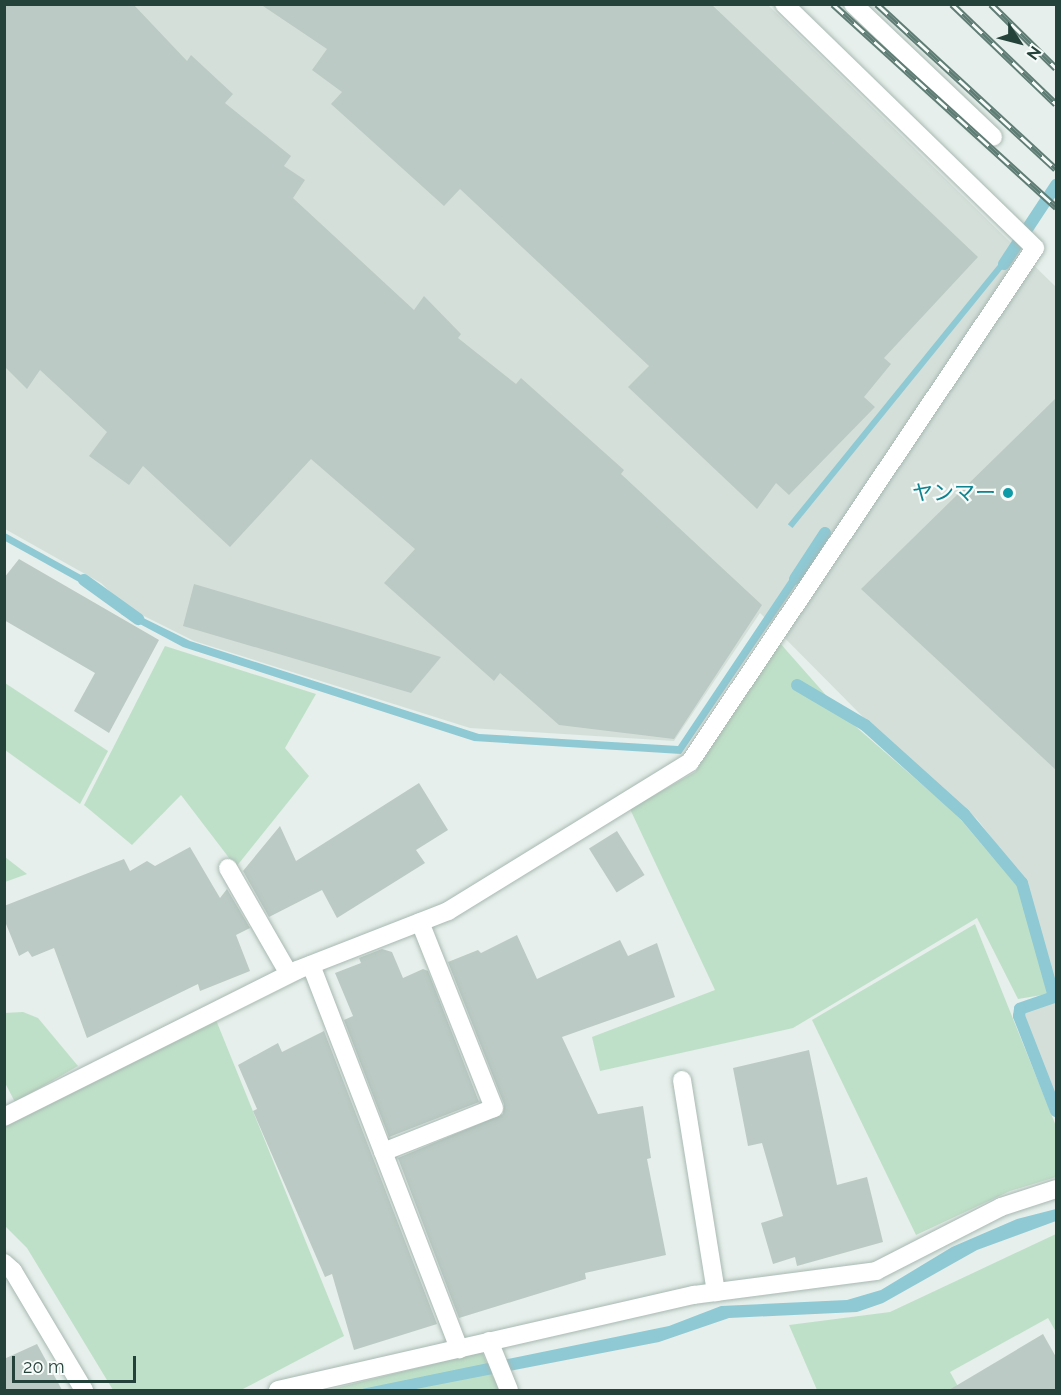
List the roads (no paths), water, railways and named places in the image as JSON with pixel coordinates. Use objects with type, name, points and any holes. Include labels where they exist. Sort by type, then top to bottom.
[{"type":"street","points":[[4,1117],[289,974],[448,911],[690,762],[1035,248],[784,4]]},
{"type":"street","points":[[853,4],[993,137]]},
{"type":"street","points":[[228,868],[289,974]]},
{"type":"street","points":[[383,1152],[494,1107],[420,922]]},
{"type":"street","points":[[311,965],[459,1349]]},
{"type":"street","points":[[682,1080],[716,1292]]},
{"type":"street","points":[[278,1390],[716,1292],[876,1271],[1001,1207],[1056,1189]]},
{"type":"street","points":[[4,1263],[14,1271],[84,1390]]},
{"type":"street","points":[[489,1341],[509,1390]]},
{"type":"water","points":[[1010,250],[1015,254],[793,528],[788,524]]},
{"type":"water","points":[[5,533],[99,585],[95,591],[4,540]]},
{"type":"water","points":[[799,565],[807,568],[681,754],[474,741],[183,647],[121,614],[125,609],[190,641],[479,734],[678,746]]},
{"type":"water","points":[[1056,1209],[1056,1221],[977,1250],[883,1303],[857,1312],[729,1318],[659,1342],[411,1390],[357,1390],[669,1326],[721,1306],[847,1300],[881,1290],[952,1247],[1017,1219]]},
{"type":"waterway","points":[[1004,264],[1056,185]]},
{"type":"waterway","points":[[795,579],[825,533]]},
{"type":"waterway","points":[[84,580],[138,619]]},
{"type":"waterway","points":[[797,685],[865,725],[964,814],[1022,883],[1054,997],[1020,1009],[1019,1016],[1056,1111]]},
{"type":"railway","points":[[833,4],[1056,207]]},
{"type":"railway","points":[[877,4],[1056,169]]},
{"type":"railway","points":[[952,4],[1056,104]]},
{"type":"railway","points":[[991,4],[1056,68]]},
{"type":"place","name":"ヤンマー","points":[[1008,493]]}]
